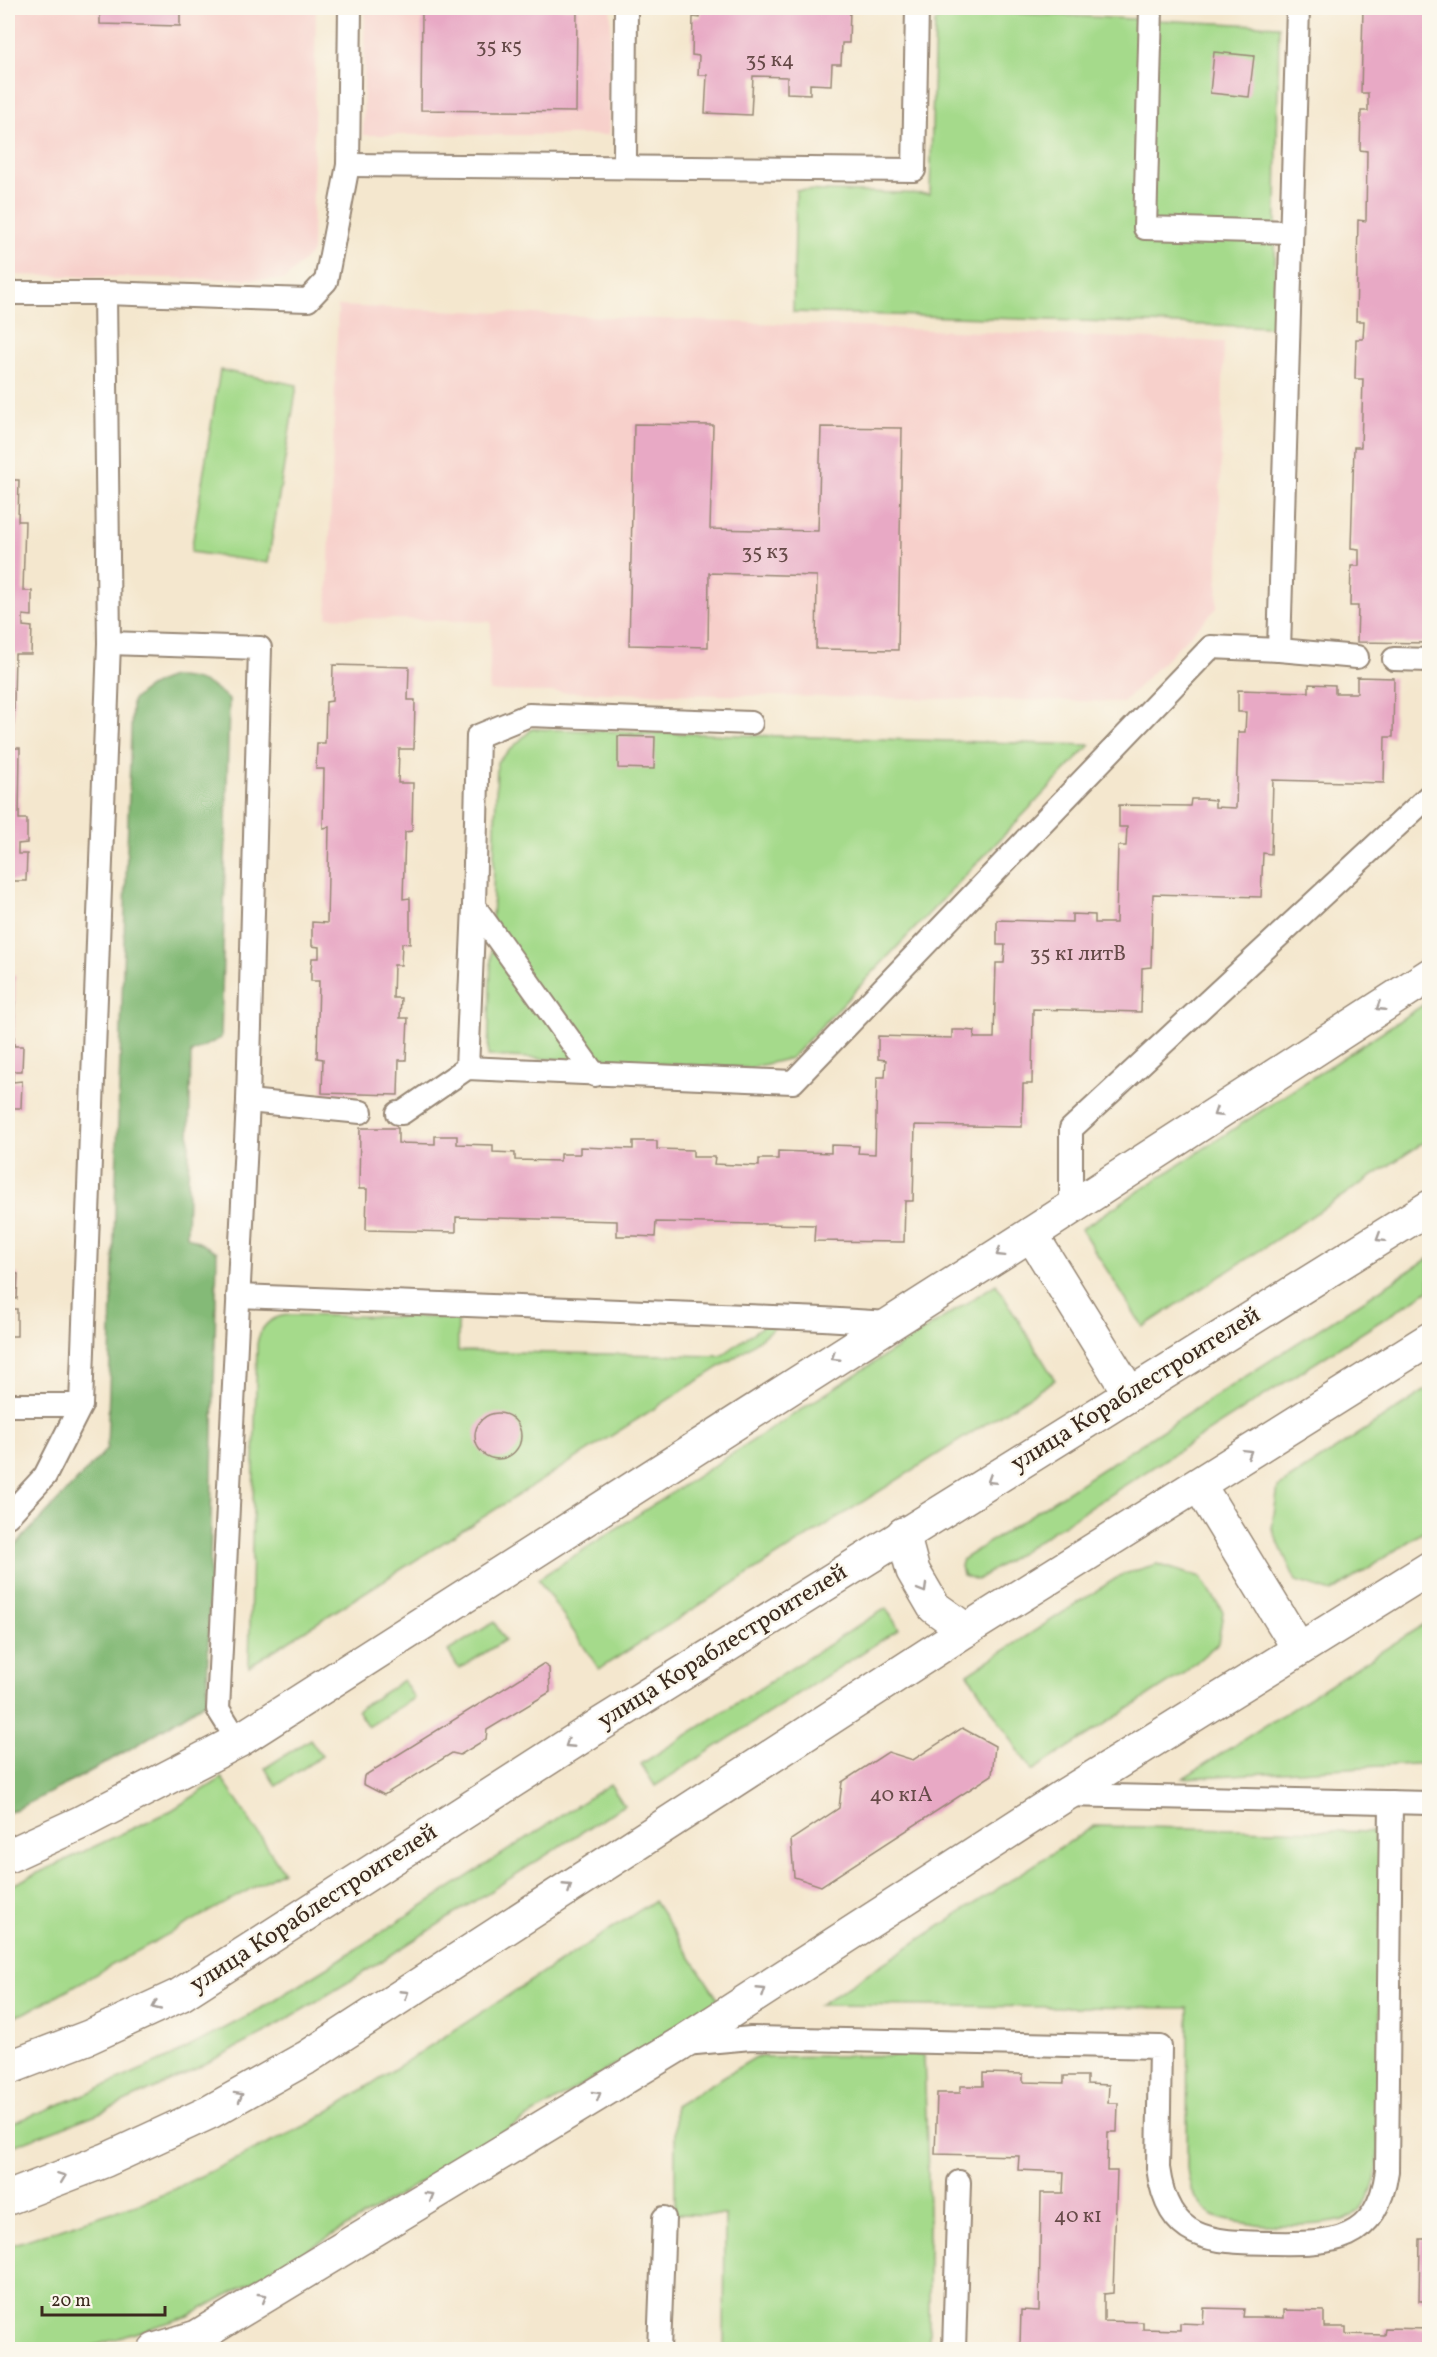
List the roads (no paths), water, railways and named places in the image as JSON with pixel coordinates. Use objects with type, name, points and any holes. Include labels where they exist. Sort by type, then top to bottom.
[{"type":"street","points":[[8,1856],[81,1822],[238,1741],[1031,1234],[1430,975]]},
{"type":"street","name":"улица Кораблестроителей","points":[[8,2068],[89,2037],[180,1995],[598,1726],[1430,1207]]},
{"type":"street","points":[[1031,1234],[1130,1394]]},
{"type":"street","points":[[8,2198],[106,2160],[210,2112],[306,2058],[966,1630],[1430,1339]]},
{"type":"street","points":[[1199,1485],[1299,1649]]},
{"type":"street","points":[[903,1534],[912,1571],[934,1607],[966,1630]]},
{"type":"street","points":[[155,2349],[197,2337],[680,2044],[1065,1795],[1430,1568]]},
{"type":"lane","points":[[8,293],[105,293],[308,300],[326,280],[348,165],[350,8]]},
{"type":"lane","points":[[625,156],[626,8]]},
{"type":"lane","points":[[348,165],[914,170],[917,8]]},
{"type":"lane","points":[[1151,8],[1145,228],[1291,232]]},
{"type":"lane","points":[[1279,650],[1298,8]]},
{"type":"lane","points":[[8,1516],[45,1476],[81,1405],[108,643],[105,293]]},
{"type":"lane","points":[[108,643],[260,648],[248,1101],[218,1709],[238,1741]]},
{"type":"lane","points":[[398,1113],[402,1113],[467,1068],[793,1082],[1211,647],[1357,657]]},
{"type":"lane","points":[[1394,659],[1430,660]]},
{"type":"lane","points":[[467,1068],[478,736],[530,715],[751,723]]},
{"type":"lane","points":[[1071,1207],[1071,1129],[1430,795]]},
{"type":"lane","points":[[474,906],[595,1075]]},
{"type":"lane","points":[[248,1101],[361,1112]]},
{"type":"lane","points":[[238,1296],[889,1323]]},
{"type":"lane","points":[[8,1405],[81,1405]]},
{"type":"lane","points":[[1065,1795],[1430,1803]]},
{"type":"lane","points":[[680,2044],[751,2038],[1160,2047],[1158,2168],[1161,2187],[1168,2205],[1179,2221],[1194,2232],[1212,2240],[1231,2243],[1312,2244],[1332,2241],[1349,2234],[1365,2223],[1384,2190],[1387,2171],[1391,1802]]},
{"type":"lane","points":[[954,2349],[958,2182]]},
{"type":"lane","points":[[659,2349],[664,2218]]}]
